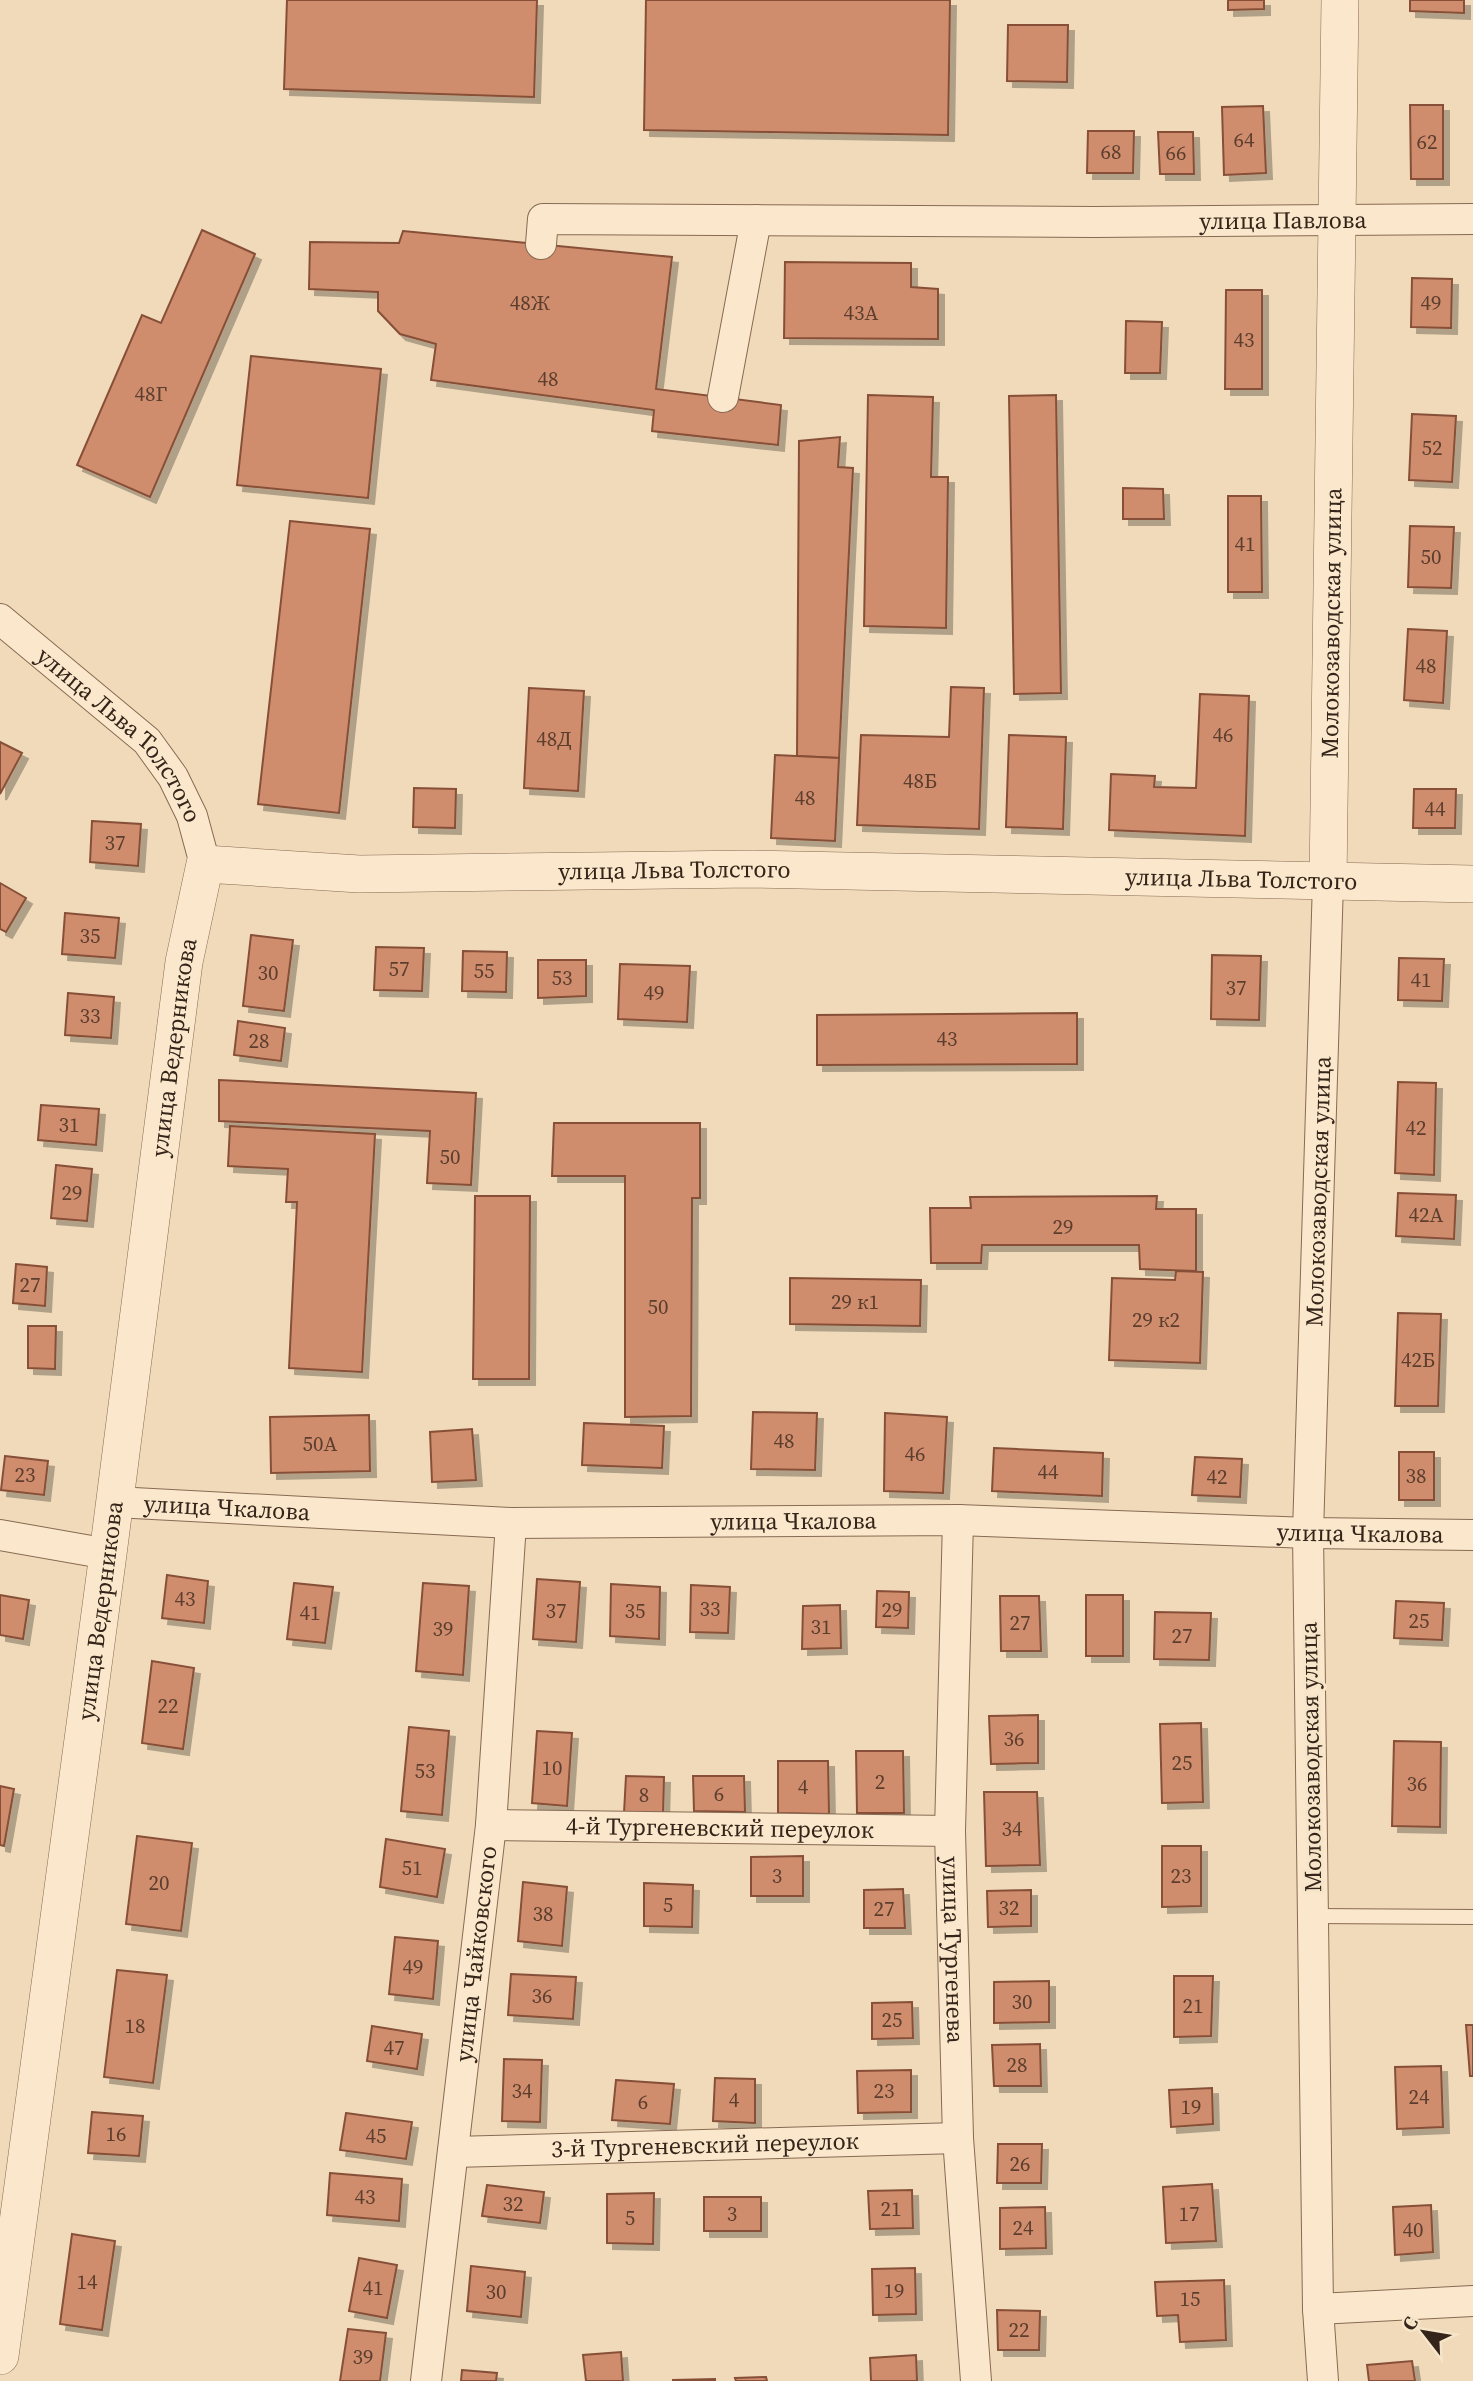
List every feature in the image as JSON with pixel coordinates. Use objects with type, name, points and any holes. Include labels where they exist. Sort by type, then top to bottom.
[{"type":"street","name":"Молокозаводская улица","points":[[1323,2381],[1318,2309],[1308,1534],[1328,882],[1340,0]]},
{"type":"street","name":"улица Павлова","points":[[541,244],[543,219],[1094,222],[1473,219]]},
{"type":"street","points":[[723,397],[756,220]]},
{"type":"street","name":"улица Льва Толстого","points":[[3,628],[147,741],[173,777],[192,816],[205,864],[359,874],[753,869],[1473,884]]},
{"type":"street","name":"улица Ведерникова","points":[[0,2356],[115,1502],[184,962],[205,864]]},
{"type":"street","name":"улица Чкалова","points":[[115,1502],[511,1523],[958,1520],[1308,1534],[1473,1535]]},
{"type":"street","name":"улица Тургенева","points":[[958,1520],[950,1831],[958,2137],[976,2381]]},
{"type":"street","name":"улица Чайковского","points":[[426,2381],[491,1825],[511,1523]]},
{"type":"street","points":[[0,1535],[108,1554]]},
{"type":"street","name":"4-й Тургеневский переулок","points":[[491,1825],[950,1831]]},
{"type":"street","name":"3-й Тургеневский переулок","points":[[453,2152],[958,2137]]},
{"type":"street","points":[[1318,2309],[1473,2301]]},
{"type":"lane","points":[[1313,1916],[1473,1917]]},
{"type":"building","points":[[287,0],[537,0],[534,97],[284,89]]},
{"type":"building","points":[[646,0],[950,0],[948,135],[644,130]]},
{"type":"building","points":[[1228,0],[1264,0],[1264,9],[1228,10]]},
{"type":"building","points":[[1410,0],[1464,0],[1464,13],[1410,11]]},
{"type":"building","points":[[1008,25],[1068,25],[1067,82],[1007,81]]},
{"type":"building","points":[[1410,105],[1443,105],[1443,179],[1411,179]]},
{"type":"building","points":[[1263,106],[1266,173],[1224,175],[1222,107]]},
{"type":"building","points":[[1088,131],[1134,131],[1133,173],[1087,173]]},
{"type":"building","points":[[1158,132],[1193,132],[1194,174],[1160,174]]},
{"type":"building","points":[[202,230],[255,254],[150,497],[77,465],[142,315],[161,323]]},
{"type":"building","points":[[403,231],[672,257],[656,389],[781,405],[778,445],[652,431],[654,410],[431,380],[436,344],[400,334],[378,311],[378,292],[309,289],[310,242],[399,243]]},
{"type":"building","points":[[785,262],[911,263],[911,287],[938,289],[938,339],[784,338]]},
{"type":"building","points":[[1412,278],[1452,279],[1451,328],[1411,327]]},
{"type":"building","points":[[1226,290],[1262,290],[1262,389],[1225,389]]},
{"type":"building","points":[[1126,321],[1162,322],[1160,373],[1125,373]]},
{"type":"building","points":[[251,356],[381,369],[368,498],[237,485]]},
{"type":"building","points":[[868,395],[933,397],[931,477],[948,477],[946,628],[864,626]]},
{"type":"building","points":[[1056,395],[1061,693],[1014,694],[1009,396]]},
{"type":"building","points":[[1412,414],[1456,416],[1452,482],[1409,480]]},
{"type":"building","points":[[840,437],[838,467],[853,468],[839,758],[797,756],[799,441]]},
{"type":"building","points":[[1123,488],[1163,489],[1164,519],[1123,519]]},
{"type":"building","points":[[1228,496],[1261,496],[1262,592],[1228,592]]},
{"type":"building","points":[[290,521],[370,529],[339,813],[258,804]]},
{"type":"building","points":[[1410,526],[1454,527],[1451,588],[1408,587]]},
{"type":"building","points":[[1408,629],[1447,631],[1443,703],[1404,700]]},
{"type":"building","points":[[951,687],[984,688],[979,829],[857,825],[861,735],[949,737]]},
{"type":"building","points":[[529,688],[584,691],[578,791],[524,788]]},
{"type":"building","points":[[1200,694],[1249,696],[1245,836],[1109,830],[1111,774],[1155,776],[1154,787],[1196,788]]},
{"type":"building","points":[[1009,735],[1066,737],[1063,829],[1006,827]]},
{"type":"building","points":[[0,742],[22,753],[0,794]]},
{"type":"building","points":[[775,755],[839,758],[835,841],[771,838]]},
{"type":"building","points":[[414,788],[456,789],[455,828],[413,827]]},
{"type":"building","points":[[1414,789],[1456,789],[1455,828],[1413,828]]},
{"type":"building","points":[[92,821],[141,824],[138,866],[90,862]]},
{"type":"building","points":[[0,883],[26,898],[6,932],[0,929]]},
{"type":"building","points":[[65,913],[119,918],[115,958],[62,954]]},
{"type":"building","points":[[251,935],[293,940],[284,1011],[243,1006]]},
{"type":"building","points":[[376,947],[424,948],[422,991],[374,990]]},
{"type":"building","points":[[463,951],[507,952],[506,992],[462,991]]},
{"type":"building","points":[[1212,955],[1261,956],[1259,1020],[1211,1019]]},
{"type":"building","points":[[1399,958],[1444,959],[1442,1001],[1398,1000]]},
{"type":"building","points":[[538,960],[586,960],[586,996],[538,998]]},
{"type":"building","points":[[620,964],[690,966],[687,1022],[618,1019]]},
{"type":"building","points":[[68,993],[114,997],[111,1038],[65,1035]]},
{"type":"building","points":[[1077,1013],[1077,1064],[817,1065],[817,1015]]},
{"type":"building","points":[[238,1021],[285,1028],[281,1061],[234,1055]]},
{"type":"building","points":[[219,1080],[476,1093],[471,1185],[427,1183],[430,1131],[219,1121]]},
{"type":"building","points":[[1398,1082],[1436,1083],[1434,1175],[1395,1173]]},
{"type":"building","points":[[41,1105],[99,1109],[96,1145],[38,1140]]},
{"type":"building","points":[[554,1123],[700,1123],[700,1198],[692,1198],[691,1416],[625,1417],[625,1176],[552,1176]]},
{"type":"building","points":[[230,1126],[375,1134],[362,1372],[289,1368],[297,1202],[286,1202],[288,1169],[228,1166]]},
{"type":"building","points":[[56,1165],[92,1169],[87,1221],[51,1218]]},
{"type":"building","points":[[1398,1193],[1456,1195],[1454,1239],[1396,1236]]},
{"type":"building","points":[[475,1196],[530,1196],[529,1379],[473,1379]]},
{"type":"building","points":[[1157,1196],[1156,1209],[1196,1209],[1196,1271],[1140,1269],[1139,1245],[982,1245],[981,1263],[931,1263],[930,1208],[971,1208],[970,1197]]},
{"type":"building","points":[[16,1264],[47,1267],[45,1306],[13,1303]]},
{"type":"building","points":[[1176,1271],[1203,1272],[1200,1363],[1109,1360],[1112,1278],[1175,1280]]},
{"type":"building","points":[[790,1278],[921,1280],[920,1326],[790,1324]]},
{"type":"building","points":[[1398,1313],[1441,1314],[1438,1406],[1395,1406]]},
{"type":"building","points":[[28,1326],[56,1326],[55,1369],[28,1368]]},
{"type":"building","points":[[753,1412],[817,1413],[815,1470],[751,1469]]},
{"type":"building","points":[[885,1413],[947,1417],[943,1493],[884,1491]]},
{"type":"building","points":[[369,1415],[370,1471],[271,1473],[270,1417]]},
{"type":"building","points":[[584,1423],[664,1426],[662,1468],[582,1465]]},
{"type":"building","points":[[472,1429],[476,1480],[432,1482],[430,1432]]},
{"type":"building","points":[[994,1448],[1103,1453],[1102,1496],[992,1491]]},
{"type":"building","points":[[1399,1452],[1434,1452],[1434,1500],[1399,1500]]},
{"type":"building","points":[[5,1456],[48,1461],[44,1495],[1,1490]]},
{"type":"building","points":[[1195,1457],[1242,1459],[1240,1497],[1192,1495]]},
{"type":"building","points":[[167,1575],[208,1581],[204,1623],[162,1618]]},
{"type":"building","points":[[537,1579],[580,1582],[576,1642],[533,1639]]},
{"type":"building","points":[[294,1583],[333,1587],[325,1643],[287,1639]]},
{"type":"building","points":[[423,1583],[469,1586],[463,1675],[416,1671]]},
{"type":"building","points":[[611,1584],[660,1587],[659,1639],[610,1636]]},
{"type":"building","points":[[691,1585],[730,1587],[728,1633],[690,1632]]},
{"type":"building","points":[[877,1591],[909,1592],[908,1628],[876,1627]]},
{"type":"building","points":[[0,1595],[29,1600],[23,1639],[0,1635]]},
{"type":"building","points":[[1086,1595],[1123,1595],[1123,1656],[1086,1656]]},
{"type":"building","points":[[1000,1596],[1039,1596],[1041,1651],[1001,1651]]},
{"type":"building","points":[[1396,1601],[1444,1603],[1442,1640],[1394,1638]]},
{"type":"building","points":[[840,1605],[841,1648],[802,1649],[803,1606]]},
{"type":"building","points":[[1155,1612],[1211,1613],[1209,1660],[1154,1659]]},
{"type":"building","points":[[152,1661],[194,1668],[183,1749],[142,1743]]},
{"type":"building","points":[[1038,1715],[1038,1763],[991,1764],[989,1716]]},
{"type":"building","points":[[1201,1723],[1203,1802],[1162,1803],[1160,1724]]},
{"type":"building","points":[[409,1727],[449,1731],[442,1815],[401,1811]]},
{"type":"building","points":[[537,1731],[572,1733],[567,1806],[532,1803]]},
{"type":"building","points":[[1394,1741],[1441,1742],[1440,1827],[1392,1826]]},
{"type":"building","points":[[856,1751],[903,1751],[904,1813],[857,1813]]},
{"type":"building","points":[[778,1761],[828,1761],[829,1814],[778,1813]]},
{"type":"building","points":[[626,1776],[664,1777],[663,1815],[624,1813]]},
{"type":"building","points":[[693,1776],[744,1776],[745,1812],[694,1811]]},
{"type":"building","points":[[0,1786],[14,1789],[4,1846],[0,1845]]},
{"type":"building","points":[[984,1792],[1037,1792],[1040,1865],[986,1866]]},
{"type":"building","points":[[137,1836],[192,1843],[181,1931],[126,1924]]},
{"type":"building","points":[[386,1839],[445,1849],[437,1897],[380,1887]]},
{"type":"building","points":[[1162,1846],[1201,1846],[1201,1906],[1162,1907]]},
{"type":"building","points":[[803,1856],[803,1896],[751,1896],[751,1857]]},
{"type":"building","points":[[523,1882],[567,1887],[562,1946],[518,1941]]},
{"type":"building","points":[[644,1883],[693,1885],[692,1927],[644,1926]]},
{"type":"building","points":[[903,1889],[905,1928],[864,1928],[864,1890]]},
{"type":"building","points":[[1031,1890],[1031,1926],[988,1927],[987,1891]]},
{"type":"building","points":[[395,1937],[438,1941],[433,1999],[389,1994]]},
{"type":"building","points":[[117,1970],[167,1975],[153,2083],[104,2077]]},
{"type":"building","points":[[511,1974],[576,1977],[573,2019],[508,2015]]},
{"type":"building","points":[[1174,1976],[1213,1976],[1211,2036],[1174,2037]]},
{"type":"building","points":[[1049,1981],[1049,2022],[994,2023],[994,1982]]},
{"type":"building","points":[[912,2002],[913,2038],[872,2039],[872,2003]]},
{"type":"building","points":[[1466,2025],[1473,2025],[1473,2076],[1470,2076]]},
{"type":"building","points":[[372,2026],[422,2034],[417,2069],[367,2061]]},
{"type":"building","points":[[1040,2044],[1041,2086],[994,2086],[992,2045]]},
{"type":"building","points":[[504,2059],[542,2060],[540,2122],[502,2121]]},
{"type":"building","points":[[1441,2066],[1443,2127],[1397,2129],[1395,2067]]},
{"type":"building","points":[[911,2070],[911,2112],[858,2113],[857,2071]]},
{"type":"building","points":[[715,2078],[755,2079],[755,2123],[713,2121]]},
{"type":"building","points":[[616,2080],[674,2084],[670,2124],[612,2120]]},
{"type":"building","points":[[1212,2088],[1213,2124],[1171,2127],[1169,2090]]},
{"type":"building","points":[[92,2112],[143,2116],[139,2156],[88,2153]]},
{"type":"building","points":[[346,2113],[412,2122],[406,2159],[340,2150]]},
{"type":"building","points":[[998,2144],[1042,2144],[1041,2183],[997,2183]]},
{"type":"building","points":[[330,2173],[402,2179],[399,2221],[327,2215]]},
{"type":"building","points":[[1212,2184],[1216,2241],[1166,2243],[1163,2187]]},
{"type":"building","points":[[487,2185],[544,2192],[540,2223],[482,2216]]},
{"type":"building","points":[[912,2190],[913,2228],[870,2229],[868,2191]]},
{"type":"building","points":[[654,2193],[653,2244],[607,2243],[607,2194]]},
{"type":"building","points":[[704,2197],[761,2197],[761,2231],[704,2231]]},
{"type":"building","points":[[1431,2205],[1433,2252],[1395,2255],[1393,2207]]},
{"type":"building","points":[[1045,2207],[1046,2248],[1000,2249],[1000,2208]]},
{"type":"building","points":[[72,2234],[115,2241],[102,2330],[60,2324]]},
{"type":"building","points":[[359,2258],[397,2265],[387,2318],[349,2311]]},
{"type":"building","points":[[471,2266],[525,2272],[521,2317],[467,2311]]},
{"type":"building","points":[[915,2268],[916,2314],[873,2315],[872,2269]]},
{"type":"building","points":[[1224,2280],[1226,2340],[1180,2342],[1178,2315],[1157,2316],[1155,2282]]},
{"type":"building","points":[[997,2310],[1040,2311],[1039,2350],[998,2350]]},
{"type":"building","points":[[348,2329],[386,2333],[380,2381],[340,2381]]},
{"type":"building","points":[[621,2352],[623,2381],[586,2381],[583,2355]]},
{"type":"building","points":[[916,2355],[917,2381],[871,2381],[870,2358]]},
{"type":"building","points":[[1412,2361],[1415,2381],[1369,2381],[1367,2365]]},
{"type":"building","points":[[462,2370],[497,2373],[496,2381],[461,2381]]},
{"type":"building","points":[[766,2377],[767,2381],[736,2381],[735,2378]]},
{"type":"building","points":[[673,2380],[715,2381],[673,2381]]}]
